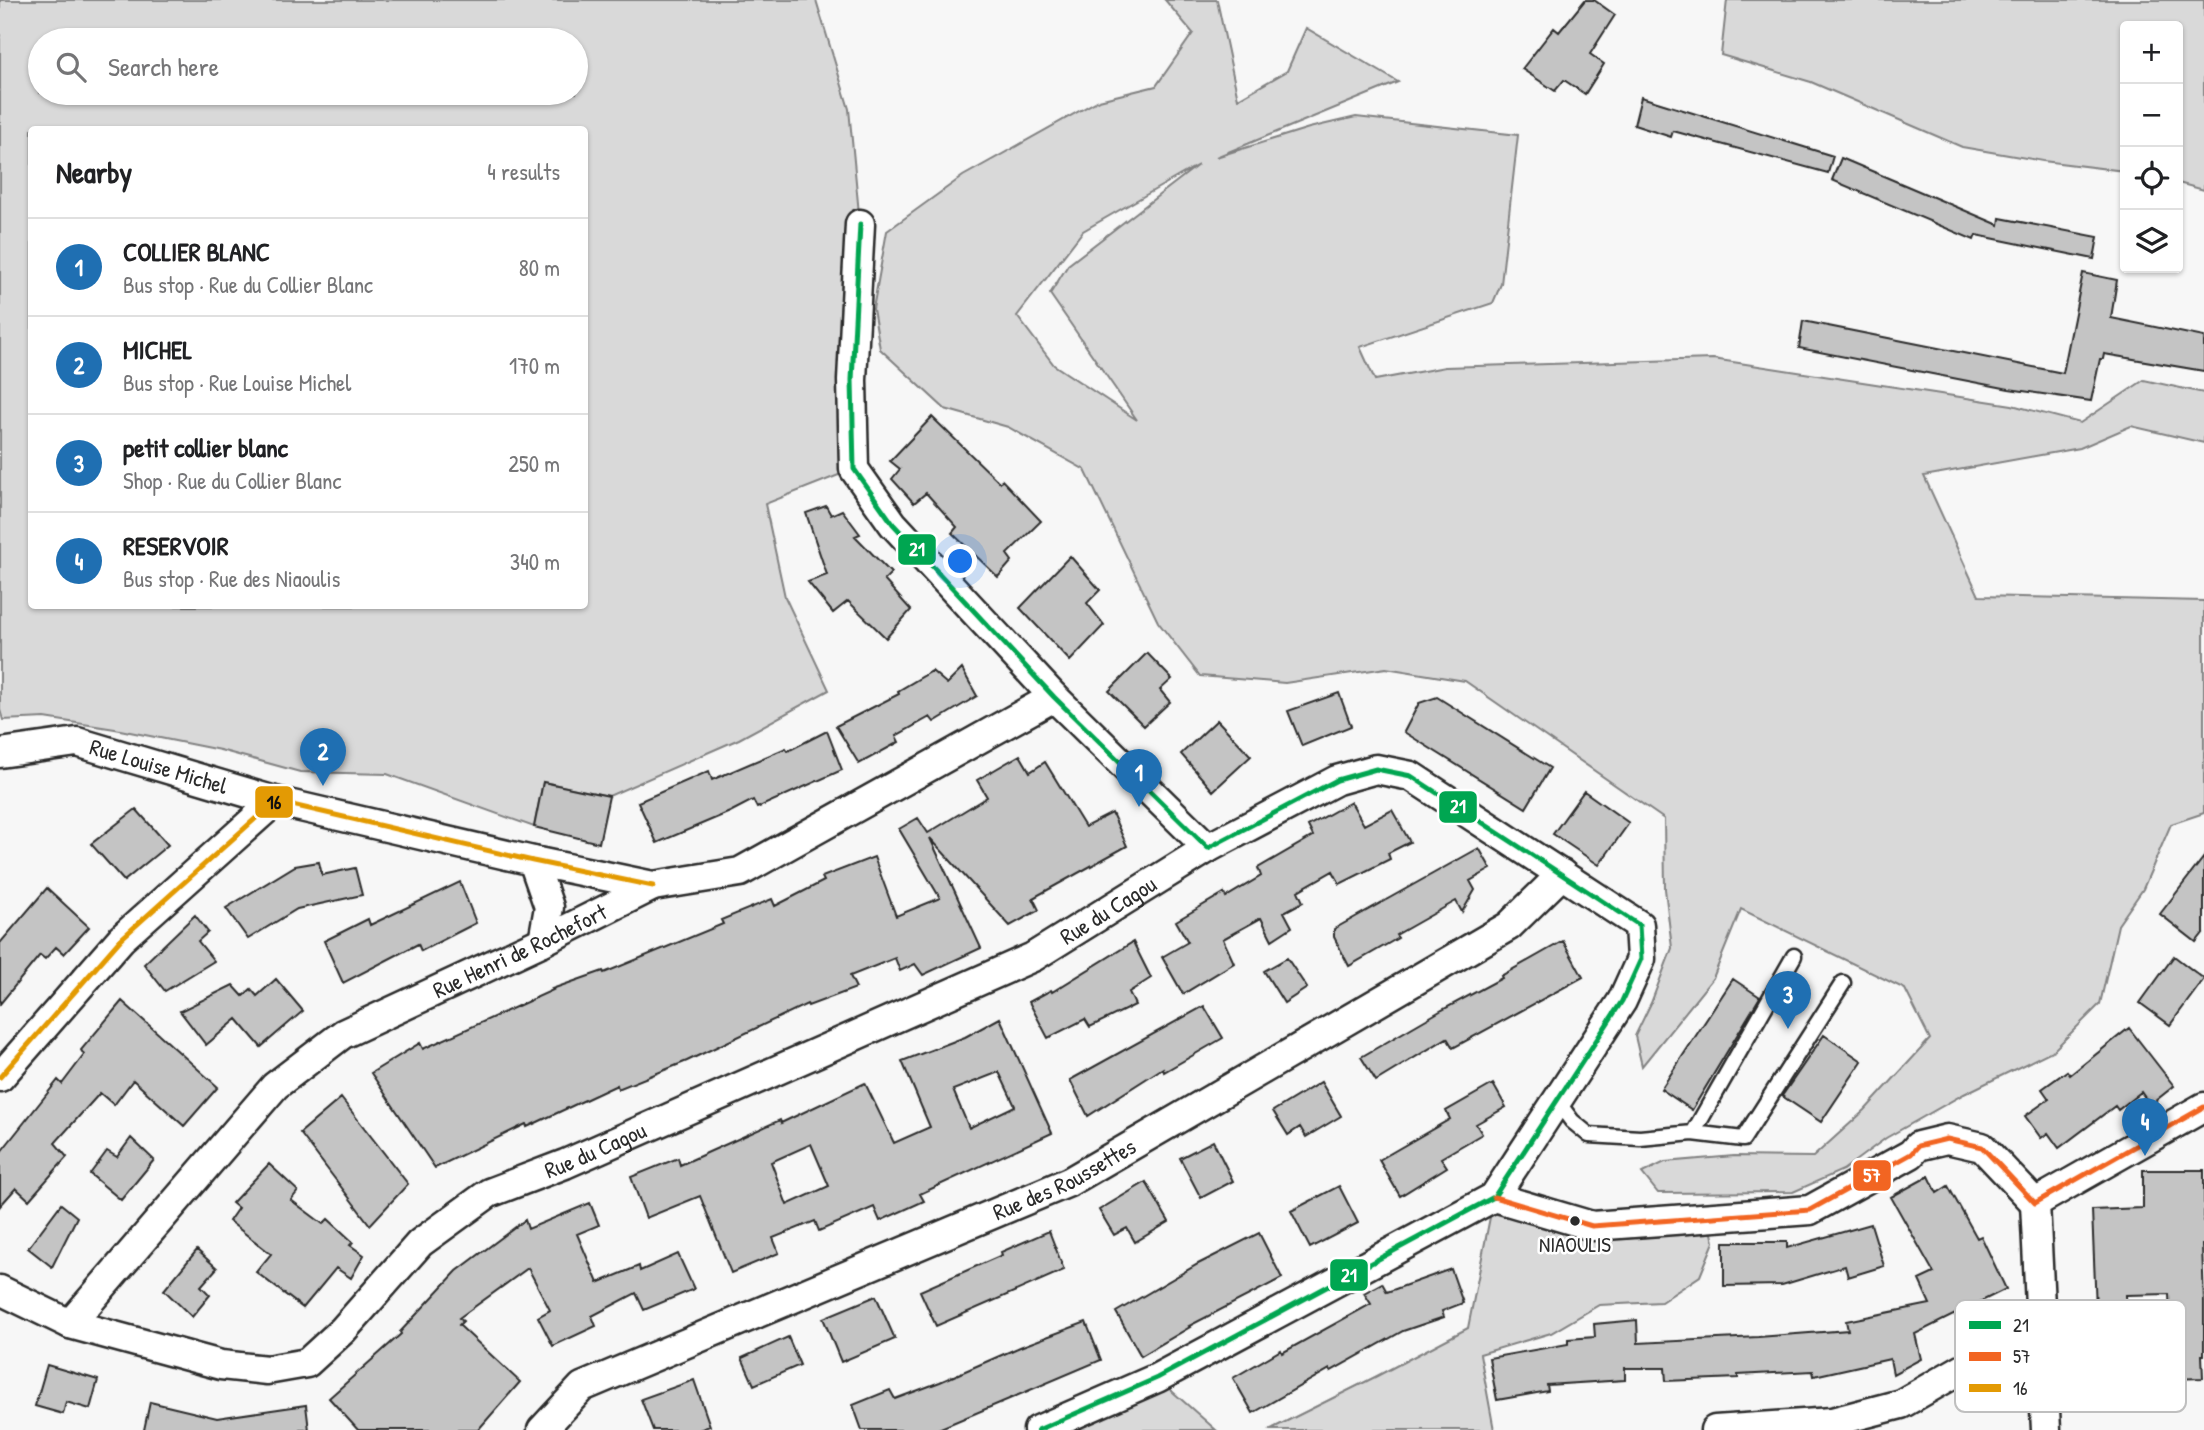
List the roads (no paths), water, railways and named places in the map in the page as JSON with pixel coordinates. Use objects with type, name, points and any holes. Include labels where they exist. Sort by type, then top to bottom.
[{"type":"street","points":[[860,224],[852,380],[854,469],[893,524],[1054,697],[1208,848]]},
{"type":"street","name":"Rue Henri de Rochefort","points":[[71,1324],[275,1086],[343,1034],[653,886],[740,872],[1054,697]]},
{"type":"street","name":"Rue Louise Michel","points":[[0,753],[77,742],[275,801],[653,886]]},
{"type":"street","name":"Rue du Cagou","points":[[0,1290],[71,1324],[222,1365],[267,1370],[307,1363],[343,1330],[420,1243],[489,1193],[565,1164],[1033,957],[1208,848],[1337,780],[1376,769],[1411,775],[1639,925],[1642,959],[1622,1001],[1557,1101]]},
{"type":"street","points":[[0,1077],[121,939],[275,801]]},
{"type":"street","points":[[533,861],[549,907],[542,941]]},
{"type":"street","name":"Rue des Roussettes","points":[[542,1430],[582,1387],[1069,1182],[1509,926],[1562,874]]},
{"type":"street","points":[[1038,1430],[1157,1378],[1494,1197],[1557,1101]]},
{"type":"street","points":[[2035,1203],[2204,1107]]},
{"type":"street","points":[[1494,1197],[1592,1226],[1810,1210],[1911,1154],[1918,1146],[1947,1139],[1982,1147],[2035,1203],[2039,1300]]},
{"type":"street","points":[[1715,1430],[1832,1426],[1901,1404],[1955,1373]]},
{"type":"street","points":[[2045,1412],[2046,1430]]},
{"type":"lane","points":[[1693,1133],[1794,956]]},
{"type":"lane","points":[[1557,1101],[1572,1121],[1589,1135],[1640,1139],[1693,1133],[1743,1139],[1843,983]]},
{"type":"place","name":"MICHEL","points":[[323,786]]},
{"type":"place","name":"COLLIER BLANC","points":[[1139,807]]},
{"type":"place","name":"petit collier blanc","points":[[1788,1029]]},
{"type":"place","name":"RESERVOIR","points":[[2145,1156]]},
{"type":"place","name":"NIAOULIS","points":[[1575,1221]]}]
